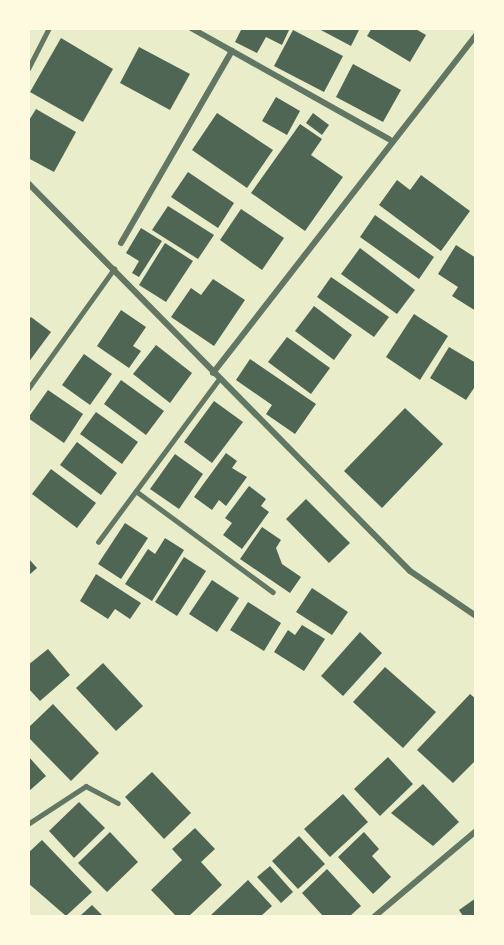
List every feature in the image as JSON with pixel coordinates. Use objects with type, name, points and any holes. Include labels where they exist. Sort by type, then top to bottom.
[{"type":"street","points":[[191,28],[389,139]]},
{"type":"street","points":[[213,372],[389,139],[476,35]]},
{"type":"street","points":[[121,243],[232,51]]},
{"type":"street","points":[[28,183],[115,268],[219,379],[410,571],[476,616]]},
{"type":"street","points":[[375,916],[476,831]]},
{"type":"lane","points":[[28,69],[49,28]]},
{"type":"lane","points":[[28,389],[115,268]]},
{"type":"lane","points":[[98,542],[219,379]]},
{"type":"lane","points":[[136,491],[273,592]]},
{"type":"lane","points":[[28,824],[86,786],[118,803]]},
{"type":"building","points":[[242,28],[290,28],[282,45],[266,37],[257,53],[235,42]]},
{"type":"building","points":[[317,28],[360,28],[351,46]]},
{"type":"building","points":[[372,28],[414,28],[426,35],[410,62],[367,36]]},
{"type":"building","points":[[293,30],[343,56],[324,92],[274,66]]},
{"type":"building","points":[[61,38],[113,69],[83,122],[30,92]]},
{"type":"building","points":[[139,47],[190,74],[170,110],[120,83]]},
{"type":"building","points":[[353,64],[401,90],[383,122],[336,97]]},
{"type":"building","points":[[276,97],[300,111],[287,135],[262,121]]},
{"type":"building","points":[[36,109],[76,132],[54,172],[28,158],[28,122]]},
{"type":"building","points":[[217,113],[273,150],[247,188],[192,150]]},
{"type":"building","points":[[313,113],[329,125],[322,135],[306,123]]},
{"type":"building","points":[[300,124],[322,139],[311,155],[343,177],[305,231],[251,193]]},
{"type":"building","points":[[188,172],[234,203],[218,228],[171,197]]},
{"type":"building","points":[[421,175],[470,211],[441,251],[379,205],[397,180],[410,190]]},
{"type":"building","points":[[168,206],[214,235],[198,259],[152,230]]},
{"type":"building","points":[[241,209],[284,238],[262,270],[220,240]]},
{"type":"building","points":[[375,215],[434,257],[419,279],[360,237]]},
{"type":"building","points":[[141,228],[162,241],[139,277],[132,273],[139,261],[126,253]]},
{"type":"building","points":[[165,243],[193,261],[166,302],[139,285]]},
{"type":"building","points":[[456,245],[476,258],[476,311],[452,296],[458,287],[438,274]]},
{"type":"building","points":[[360,248],[415,290],[397,314],[341,274]]},
{"type":"building","points":[[331,277],[389,317],[374,337],[317,297]]},
{"type":"building","points":[[213,279],[245,300],[214,346],[171,317],[191,288],[201,295]]},
{"type":"building","points":[[314,306],[352,335],[334,360],[295,331]]},
{"type":"building","points":[[121,310],[146,327],[133,346],[141,351],[129,368],[97,346]]},
{"type":"building","points":[[414,314],[448,336],[420,380],[386,357]]},
{"type":"building","points":[[31,317],[51,332],[28,363],[28,321]]},
{"type":"building","points":[[287,337],[330,368],[311,394],[268,362]]},
{"type":"building","points":[[156,345],[192,373],[170,403],[133,374]]},
{"type":"building","points":[[449,347],[476,363],[476,385],[466,400],[430,378]]},
{"type":"building","points":[[84,354],[112,374],[90,405],[62,385]]},
{"type":"building","points":[[250,359],[316,404],[295,434],[266,414],[272,405],[236,380]]},
{"type":"building","points":[[121,380],[164,411],[146,435],[104,404]]},
{"type":"building","points":[[48,390],[83,414],[64,443],[28,418]]},
{"type":"building","points":[[214,401],[243,422],[212,463],[184,442]]},
{"type":"building","points":[[405,408],[443,444],[382,508],[344,471]]},
{"type":"building","points":[[96,412],[138,442],[122,464],[80,434]]},
{"type":"building","points":[[77,442],[117,473],[101,495],[60,465]]},
{"type":"building","points":[[226,453],[237,461],[232,468],[247,477],[226,506],[219,500],[212,510],[194,497]]},
{"type":"building","points":[[175,454],[203,474],[179,509],[150,489]]},
{"type":"building","points":[[51,469],[96,503],[77,528],[32,494]]},
{"type":"building","points":[[249,486],[266,499],[261,506],[269,512],[242,549],[223,535],[232,523],[225,518]]},
{"type":"building","points":[[306,499],[350,543],[329,563],[286,519]]},
{"type":"building","points":[[125,523],[148,538],[121,579],[98,564]]},
{"type":"building","points":[[262,527],[281,540],[276,548],[282,564],[301,577],[290,593],[240,559]]},
{"type":"building","points":[[165,538],[184,550],[152,601],[125,584],[148,549],[155,554]]},
{"type":"building","points":[[184,557],[206,571],[177,616],[155,602]]},
{"type":"building","points":[[28,558],[37,568],[28,576]]},
{"type":"building","points":[[96,574],[141,603],[130,619],[115,609],[108,619],[80,601]]},
{"type":"building","points":[[212,580],[239,598],[217,632],[189,614]]},
{"type":"building","points":[[312,588],[348,612],[332,635],[296,612]]},
{"type":"building","points":[[248,602],[281,623],[264,651],[230,630]]},
{"type":"building","points":[[302,625],[325,639],[304,671],[274,652],[288,630],[295,635]]},
{"type":"building","points":[[360,632],[382,653],[343,696],[321,676]]},
{"type":"building","points":[[48,649],[70,675],[40,701],[28,688],[28,665]]},
{"type":"building","points":[[103,663],[143,706],[116,731],[76,688]]},
{"type":"building","points":[[385,667],[436,712],[403,748],[353,702]]},
{"type":"building","points":[[470,694],[476,699],[476,760],[453,783],[417,750]]},
{"type":"building","points":[[53,704],[99,753],[71,781],[28,737],[28,728]]},
{"type":"building","points":[[28,756],[46,776],[28,792]]},
{"type":"building","points":[[388,757],[413,784],[380,816],[354,789]]},
{"type":"building","points":[[152,772],[191,813],[164,839],[125,797]]},
{"type":"building","points":[[423,784],[459,822],[433,846],[391,813]]},
{"type":"building","points":[[343,794],[368,822],[330,857],[304,829]]},
{"type":"building","points":[[79,802],[105,828],[74,858],[49,831]]},
{"type":"building","points":[[195,828],[215,849],[201,862],[222,885],[189,916],[176,916],[151,890],[182,860],[172,849]]},
{"type":"building","points":[[110,832],[138,862],[107,892],[78,863]]},
{"type":"building","points":[[364,832],[379,849],[372,856],[391,877],[373,894],[338,857]]},
{"type":"building","points":[[299,836],[325,864],[298,889],[272,861]]},
{"type":"building","points":[[42,840],[92,892],[66,916],[28,883],[28,853]]},
{"type":"building","points":[[270,866],[293,892],[281,903],[257,877]]},
{"type":"building","points":[[327,869],[361,906],[350,916],[323,916],[302,893]]},
{"type":"building","points":[[248,880],[272,906],[261,916],[210,916]]},
{"type":"building","points":[[476,898],[476,916],[463,916],[459,910]]},
{"type":"building","points":[[92,905],[103,916],[80,916]]}]
